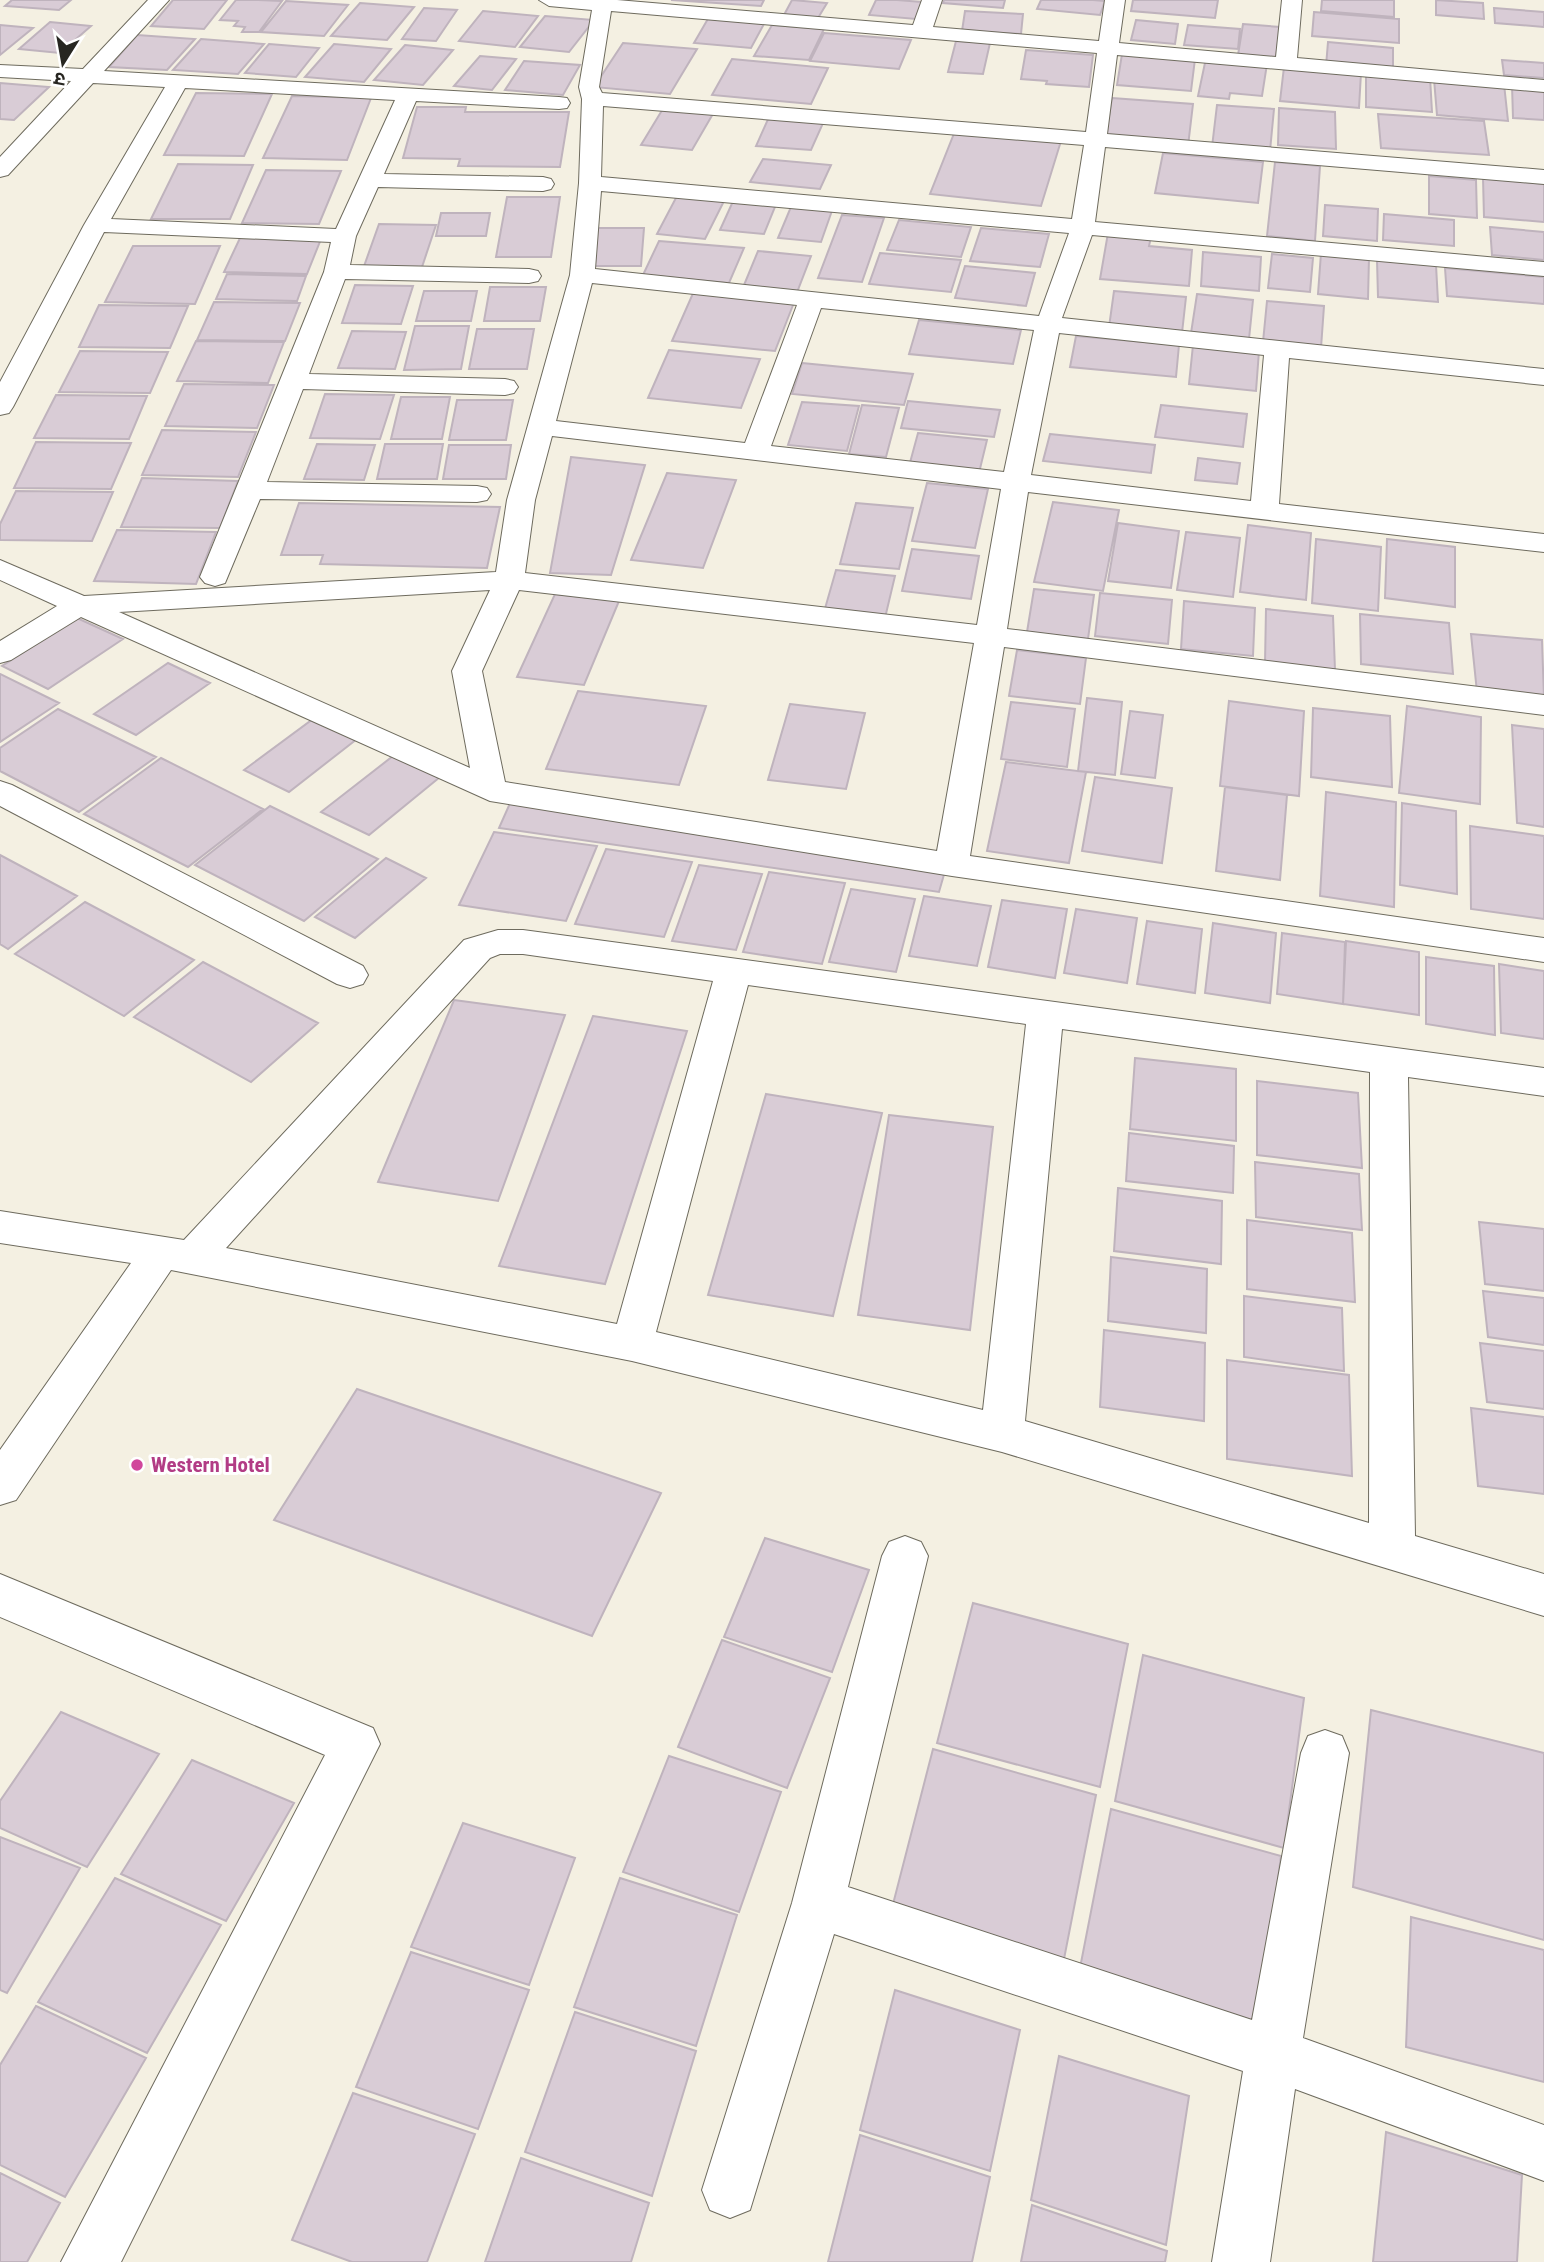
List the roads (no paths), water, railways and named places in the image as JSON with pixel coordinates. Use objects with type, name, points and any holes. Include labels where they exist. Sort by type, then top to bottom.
[{"type":"street","points":[[0,170],[159,0]]},
{"type":"street","points":[[549,0],[602,2],[760,19],[1544,86]]},
{"type":"street","points":[[760,19],[770,0]]},
{"type":"street","points":[[921,32],[932,0]]},
{"type":"street","points":[[952,865],[1016,483],[1048,324],[1083,228],[1093,140],[1115,0]]},
{"type":"street","points":[[1286,63],[1292,0]]},
{"type":"street","points":[[490,790],[467,671],[509,580],[521,500],[582,275],[590,183],[593,99],[589,86],[602,2]]},
{"type":"street","points":[[0,71],[559,103]]},
{"type":"street","points":[[0,407],[96,225],[179,80]]},
{"type":"street","points":[[215,577],[336,272],[344,236],[408,95]]},
{"type":"street","points":[[593,99],[845,117],[1544,177]]},
{"type":"street","points":[[369,180],[543,184]]},
{"type":"street","points":[[590,183],[1544,269]]},
{"type":"street","points":[[96,225],[344,236]]},
{"type":"street","points":[[336,272],[529,276]]},
{"type":"street","points":[[582,275],[1544,377]]},
{"type":"street","points":[[755,453],[811,300]]},
{"type":"street","points":[[1264,511],[1277,348]]},
{"type":"street","points":[[293,381],[505,387]]},
{"type":"street","points":[[540,427],[1544,543]]},
{"type":"street","points":[[250,490],[477,494]]},
{"type":"street","points":[[0,569],[490,790],[952,865],[1544,950]]},
{"type":"street","points":[[0,654],[79,605],[509,580],[1544,705]]},
{"type":"street","points":[[0,792],[350,975]]},
{"type":"street","points":[[0,1486],[176,1255],[477,949],[498,943],[523,942],[1544,1082]]},
{"type":"street","points":[[632,1344],[734,971]]},
{"type":"street","points":[[1002,1433],[1045,1014]]},
{"type":"street","points":[[1390,1061],[1392,1550]]},
{"type":"street","points":[[0,1227],[176,1255],[632,1344],[1002,1433],[1544,1595]]},
{"type":"street","points":[[730,2190],[818,1903],[905,1556]]},
{"type":"street","points":[[0,1595],[356,1744],[90,2262]]},
{"type":"street","points":[[1241,2262],[1273,2054],[1325,1753]]},
{"type":"street","points":[[818,1903],[1273,2054],[1544,2153]]},
{"type":"place","name":"Western Hotel","points":[[137,1465]]}]
